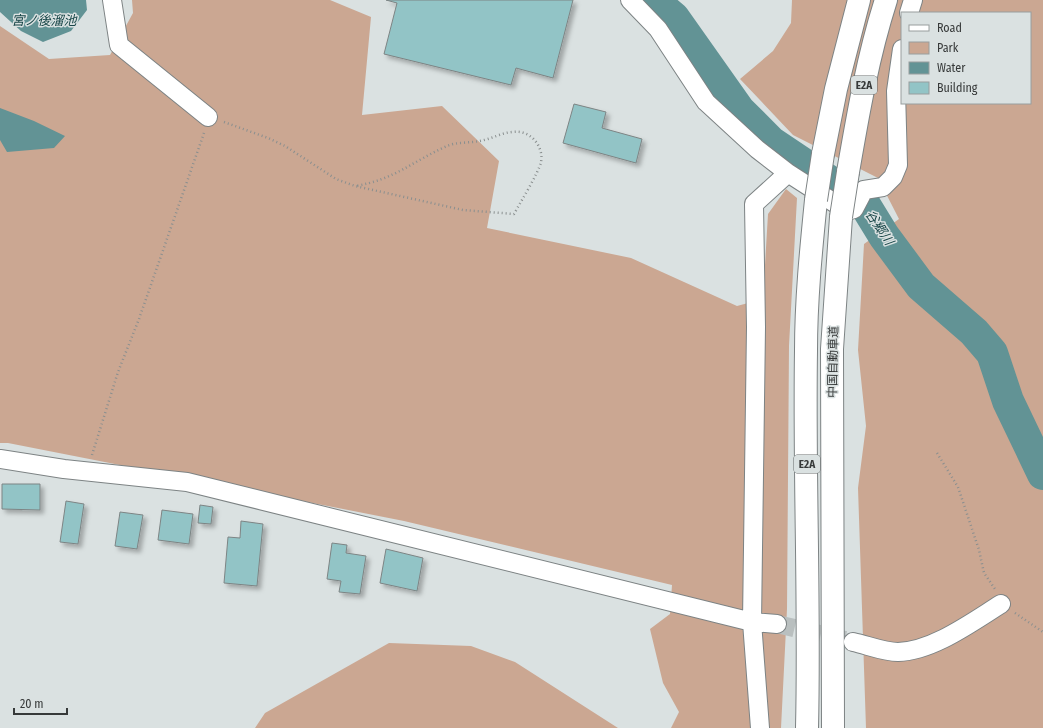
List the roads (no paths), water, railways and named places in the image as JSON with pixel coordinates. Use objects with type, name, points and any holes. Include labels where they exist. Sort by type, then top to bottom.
[{"type":"highway","name":"E2A","points":[[807,728],[809,672],[806,350],[810,265],[816,200],[823,154],[836,88],[859,0]]},
{"type":"highway","name":"中国自動車道","points":[[833,728],[832,350],[848,213],[848,172],[862,95],[877,28],[886,0]]},
{"type":"street","points":[[112,0],[119,45],[208,117]]},
{"type":"street","points":[[630,0],[658,29],[706,102],[757,149],[788,173],[848,213],[864,190],[883,187],[893,177],[898,165],[896,91],[901,56]]},
{"type":"street","points":[[909,12],[913,0]]},
{"type":"street","points":[[760,728],[752,622],[756,327],[754,204],[788,173]]},
{"type":"street","points":[[0,459],[87,471],[187,482],[752,622],[777,624]]},
{"type":"street","points":[[853,642],[897,652],[915,650],[955,632],[1001,604]]},
{"type":"water","name":"宮ノ後溜池","points":[[0,0],[86,0],[87,10],[71,31],[43,42],[21,31],[0,12]]},
{"type":"water","points":[[0,108],[34,121],[65,136],[54,148],[7,152],[0,140]]},
{"type":"waterway","name":"谷郷川","points":[[653,0],[674,18],[739,110],[771,142],[865,205],[884,236],[921,286],[974,332],[992,353],[1008,401],[1043,474]]},
{"type":"tunnel","points":[[777,624],[845,640]]}]
